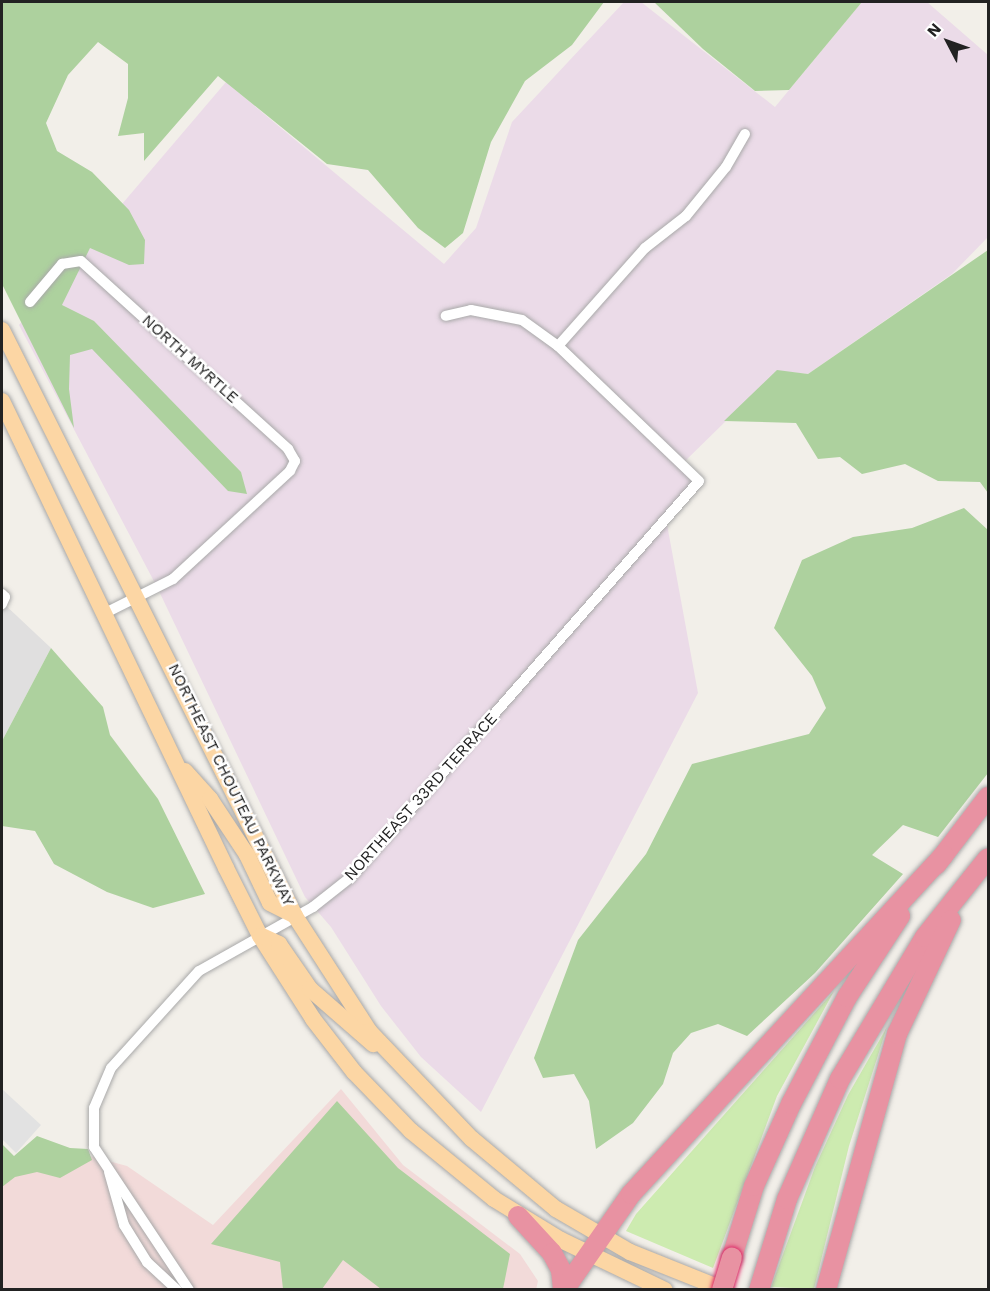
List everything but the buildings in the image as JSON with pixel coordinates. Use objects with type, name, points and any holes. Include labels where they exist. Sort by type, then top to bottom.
[{"type":"highway","points":[[724,1290],[754,1186],[791,1104],[848,997],[944,855],[988,797]]},
{"type":"highway","points":[[563,1290],[586,1253],[631,1194],[944,855]]},
{"type":"highway","points":[[761,1282],[787,1199],[840,1079],[926,937],[983,865]]},
{"type":"highway","points":[[828,1287],[897,1034],[931,957],[983,865]]},
{"type":"highway","points":[[518,1216],[552,1253],[561,1270],[563,1290]]},
{"type":"main road","name":"NORTHEAST CHOUTEAU PARKWAY","points":[[2,330],[295,916],[350,1003],[391,1057],[472,1139],[531,1190],[599,1236],[654,1263],[724,1290]]},
{"type":"main road","points":[[2,401],[260,936],[313,1019],[354,1072],[425,1143],[518,1216],[586,1253],[665,1290]]},
{"type":"main road","points":[[171,754],[210,799],[247,855],[270,903],[295,916]]},
{"type":"main road","points":[[260,936],[279,944],[310,989],[351,1029],[391,1057]]},
{"type":"street","points":[[446,316],[471,310],[496,312],[522,320],[558,346],[645,248],[686,216],[726,167],[745,134]]},
{"type":"street","name":"NORTH MYRTLE","points":[[30,302],[62,264],[81,261],[288,449],[295,461],[290,471],[173,579],[137,598]]},
{"type":"street","name":"NORTHEAST 33RD TERRACE","points":[[189,1290],[94,1147],[91,1128],[100,1087],[111,1068],[199,971],[322,901],[351,877],[699,481],[558,346]]},
{"type":"street","points":[[103,614],[137,598]]},
{"type":"street","name":"NORTHEAST 33RD TERRACE","points":[[109,1171],[124,1225],[147,1262],[177,1290]]},
{"type":"shaded area","points":[[624,2],[641,2],[775,107],[862,2],[927,2],[988,55],[988,237],[952,274],[808,374],[777,371],[682,464],[699,481],[666,519],[698,693],[481,1112],[421,1057],[381,1006],[331,927],[305,897],[157,587],[19,325],[226,82],[444,264],[476,228],[512,122]]},
{"type":"shaded area","points":[[2,602],[51,648],[2,741]]},
{"type":"shaded area","points":[[2,1089],[41,1125],[16,1153],[2,1139]]},
{"type":"shaded area","points":[[341,1089],[403,1165],[520,1254],[538,1281],[536,1290],[2,1290],[2,1179],[86,1155],[127,1166],[213,1225]]},
{"type":"green space","points":[[2,2],[604,2],[572,45],[525,81],[491,142],[463,233],[445,248],[418,228],[368,170],[327,164],[218,76],[144,161],[144,133],[118,136],[128,98],[128,64],[98,42],[68,75],[46,123],[57,151],[92,172],[129,210],[145,240],[144,264],[129,265],[90,248],[62,305],[94,321],[241,472],[247,494],[228,491],[92,349],[70,355],[69,389],[74,428],[2,284]]},
{"type":"green space","points":[[654,2],[862,2],[789,90],[755,91],[703,49]]},
{"type":"green space","points":[[988,250],[988,493],[980,482],[938,481],[905,464],[862,474],[840,457],[818,459],[796,423],[724,421],[777,370],[808,374]]},
{"type":"green space","points":[[964,508],[988,530],[988,773],[938,837],[903,825],[872,855],[903,874],[815,973],[747,1036],[718,1024],[691,1033],[673,1053],[663,1084],[633,1123],[596,1149],[589,1101],[574,1074],[543,1078],[534,1058],[578,940],[646,854],[692,764],[809,734],[826,708],[812,676],[774,628],[802,560],[853,537],[912,528]]},
{"type":"green space","points":[[51,648],[103,707],[110,735],[158,799],[205,894],[153,908],[107,892],[54,864],[35,831],[2,826],[2,741]]},
{"type":"green space","points":[[834,991],[777,1096],[713,1268],[626,1231],[636,1214]]},
{"type":"green space","points":[[887,1027],[849,1146],[814,1289],[771,1287],[815,1167],[848,1095]]},
{"type":"green space","points":[[337,1101],[398,1168],[510,1254],[503,1289],[381,1289],[343,1260],[322,1289],[283,1289],[280,1262],[211,1244]]},
{"type":"green space","points":[[37,1136],[70,1148],[88,1149],[92,1160],[60,1178],[37,1172],[15,1177],[2,1187],[2,1144],[14,1156]]}]
